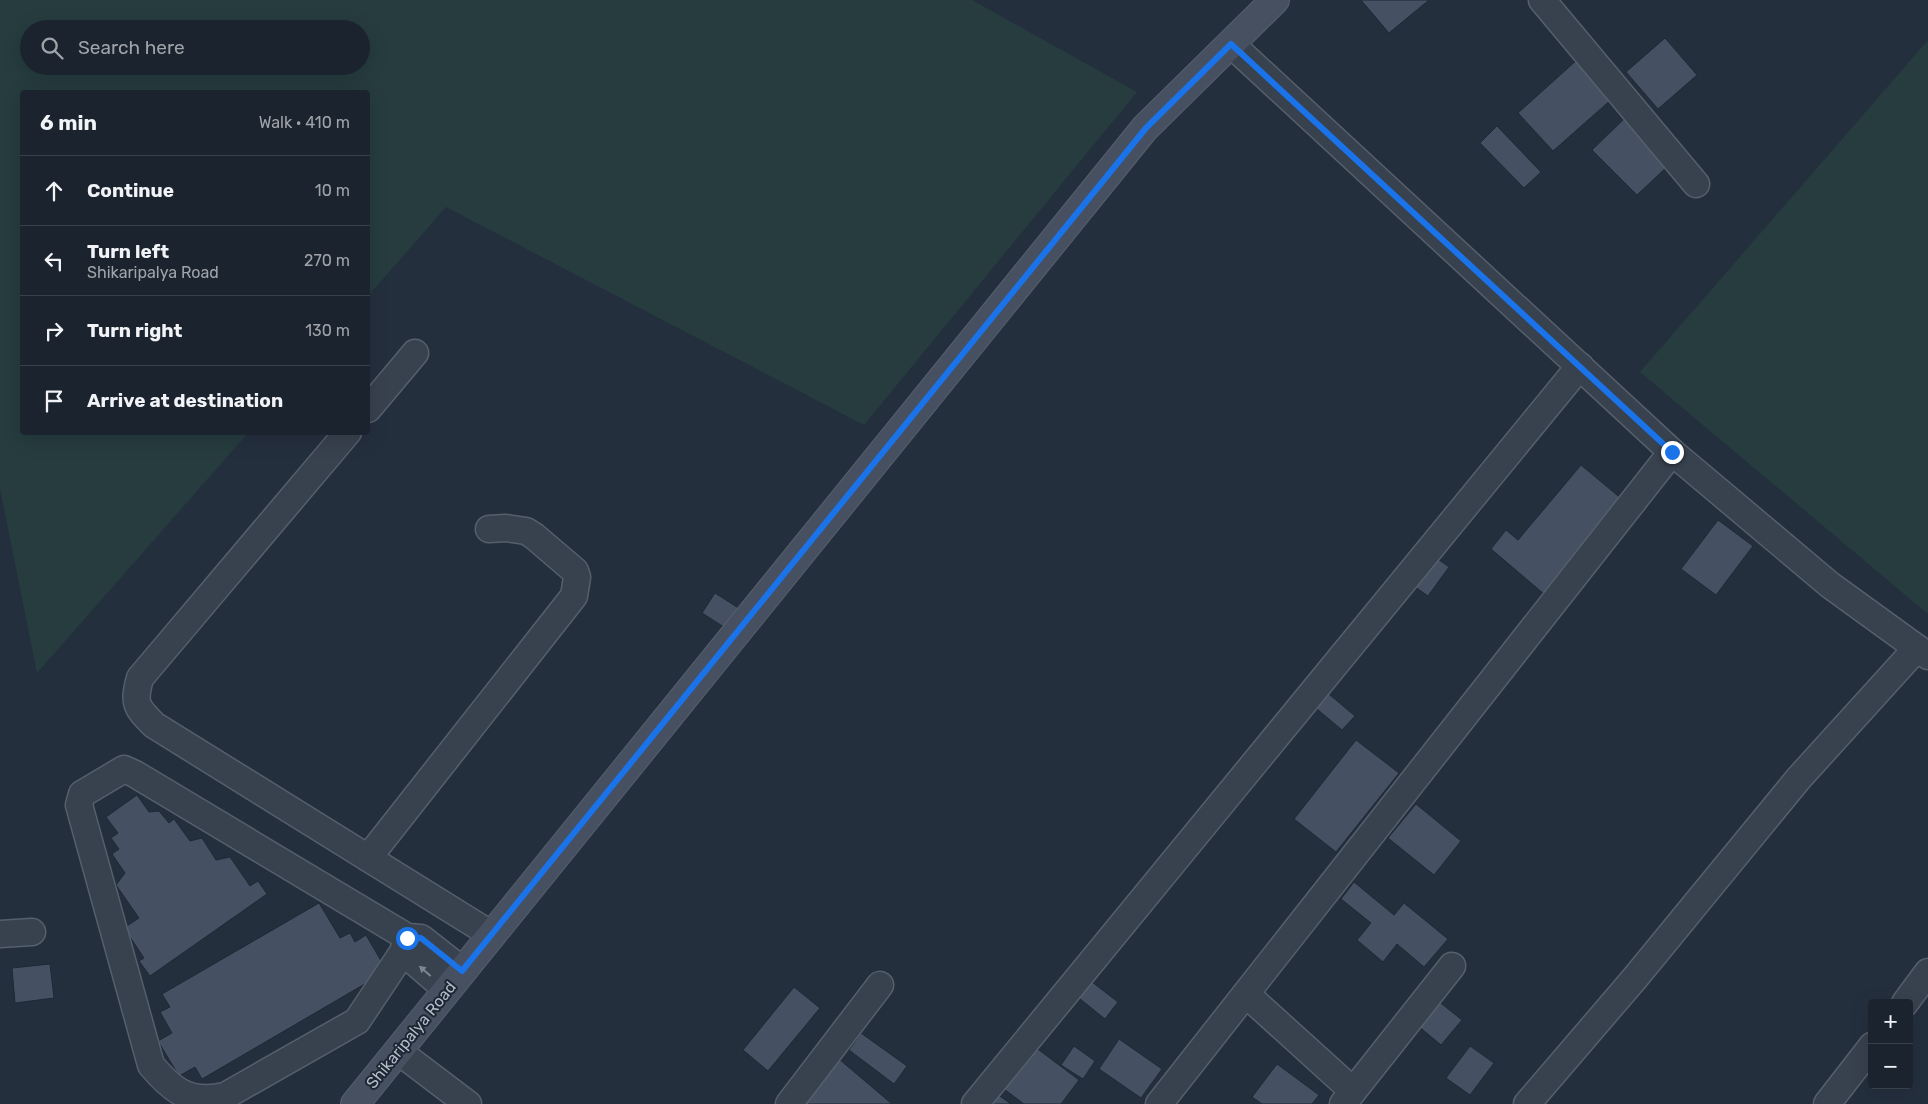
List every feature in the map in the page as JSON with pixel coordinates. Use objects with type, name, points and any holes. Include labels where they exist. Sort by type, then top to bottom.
[{"type":"street","name":"Shikaripalya Road","points":[[355,1104],[1146,128],[1275,0]]},
{"type":"street","points":[[1542,0],[1696,184]]},
{"type":"street","points":[[1231,44],[1672,452],[1830,585],[1923,652],[1799,778],[1635,978],[1527,1104]]},
{"type":"street","points":[[370,407],[415,353]]},
{"type":"street","points":[[974,1104],[1580,366]]},
{"type":"street","points":[[345,435],[140,678],[136,695],[139,710],[154,725],[492,935]]},
{"type":"street","points":[[1159,1104],[1672,452]]},
{"type":"street","points":[[368,858],[574,596],[577,577],[574,571],[534,536],[516,529],[489,529]]},
{"type":"street","points":[[405,945],[357,1021],[225,1096],[211,1100],[197,1100],[185,1096],[165,1081],[151,1065],[79,805],[82,794],[124,770],[135,774],[405,945],[455,981]]},
{"type":"street","points":[[0,934],[32,932]]},
{"type":"street","points":[[1246,994],[1348,1097],[1452,966]]},
{"type":"street","points":[[1908,999],[1928,972]]},
{"type":"street","points":[[789,1104],[880,985]]},
{"type":"street","points":[[398,1051],[468,1104]]},
{"type":"street","points":[[1827,1104],[1868,1051]]},
{"type":"green space","points":[[0,0],[972,0],[1137,92],[864,425],[446,207],[370,294],[370,90],[20,90],[20,435],[246,435],[37,673],[0,489]]},
{"type":"green space","points":[[1928,40],[1928,614],[1640,372]]},
{"type":"building","points":[[1361,0],[1429,0],[1389,33]]},
{"type":"building","points":[[1665,38],[1697,75],[1658,109],[1626,72]]},
{"type":"building","points":[[1578,59],[1613,98],[1553,151],[1518,113]]},
{"type":"building","points":[[1626,117],[1671,163],[1637,195],[1592,150]]},
{"type":"building","points":[[1497,126],[1541,172],[1524,188],[1480,143]]},
{"type":"building","points":[[1581,465],[1623,500],[1544,594],[1491,549],[1506,530],[1518,540]]},
{"type":"building","points":[[1718,520],[1753,546],[1716,595],[1681,569]]},
{"type":"building","points":[[1435,557],[1449,567],[1428,596],[1414,586]]},
{"type":"building","points":[[715,593],[740,609],[727,629],[702,613]]},
{"type":"building","points":[[1324,690],[1355,716],[1342,730],[1311,704]]},
{"type":"building","points":[[1356,740],[1399,773],[1336,852],[1294,819]]},
{"type":"building","points":[[137,795],[149,812],[159,811],[169,823],[174,819],[190,841],[202,838],[216,860],[230,857],[250,886],[258,881],[267,894],[150,976],[139,961],[144,958],[124,928],[139,918],[116,885],[125,873],[112,854],[119,849],[111,838],[118,833],[106,817]]},
{"type":"building","points":[[1416,804],[1461,841],[1434,875],[1388,838]]},
{"type":"building","points":[[1354,882],[1394,915],[1404,903],[1448,939],[1424,967],[1397,944],[1383,962],[1357,940],[1371,923],[1341,899]]},
{"type":"building","points":[[319,903],[340,938],[350,933],[355,942],[366,935],[387,971],[202,1079],[195,1067],[179,1076],[158,1041],[172,1033],[160,1012],[170,1007],[162,994]]},
{"type":"building","points":[[50,964],[54,998],[15,1003],[12,968]]},
{"type":"building","points":[[1092,982],[1118,1002],[1105,1019],[1079,998]]},
{"type":"building","points":[[794,987],[820,1008],[768,1071],[743,1050]]},
{"type":"building","points":[[1437,1000],[1462,1020],[1441,1045],[1417,1025]]},
{"type":"building","points":[[861,1033],[907,1066],[894,1084],[849,1050]]},
{"type":"building","points":[[1119,1039],[1162,1069],[1141,1098],[1099,1069]]},
{"type":"building","points":[[1074,1046],[1095,1061],[1083,1079],[1061,1065]]},
{"type":"building","points":[[1470,1046],[1494,1063],[1470,1095],[1446,1078]]},
{"type":"building","points":[[1035,1047],[1079,1080],[1061,1104],[1024,1104],[1004,1089]]},
{"type":"building","points":[[839,1059],[892,1104],[801,1104]]},
{"type":"building","points":[[1277,1064],[1319,1095],[1312,1104],[1262,1104],[1252,1097]]},
{"type":"building","points":[[997,1094],[1011,1104],[989,1104]]},
{"type":"route","points":[[407,938],[421,938],[462,971],[1146,128],[1231,44],[1672,452]]}]
